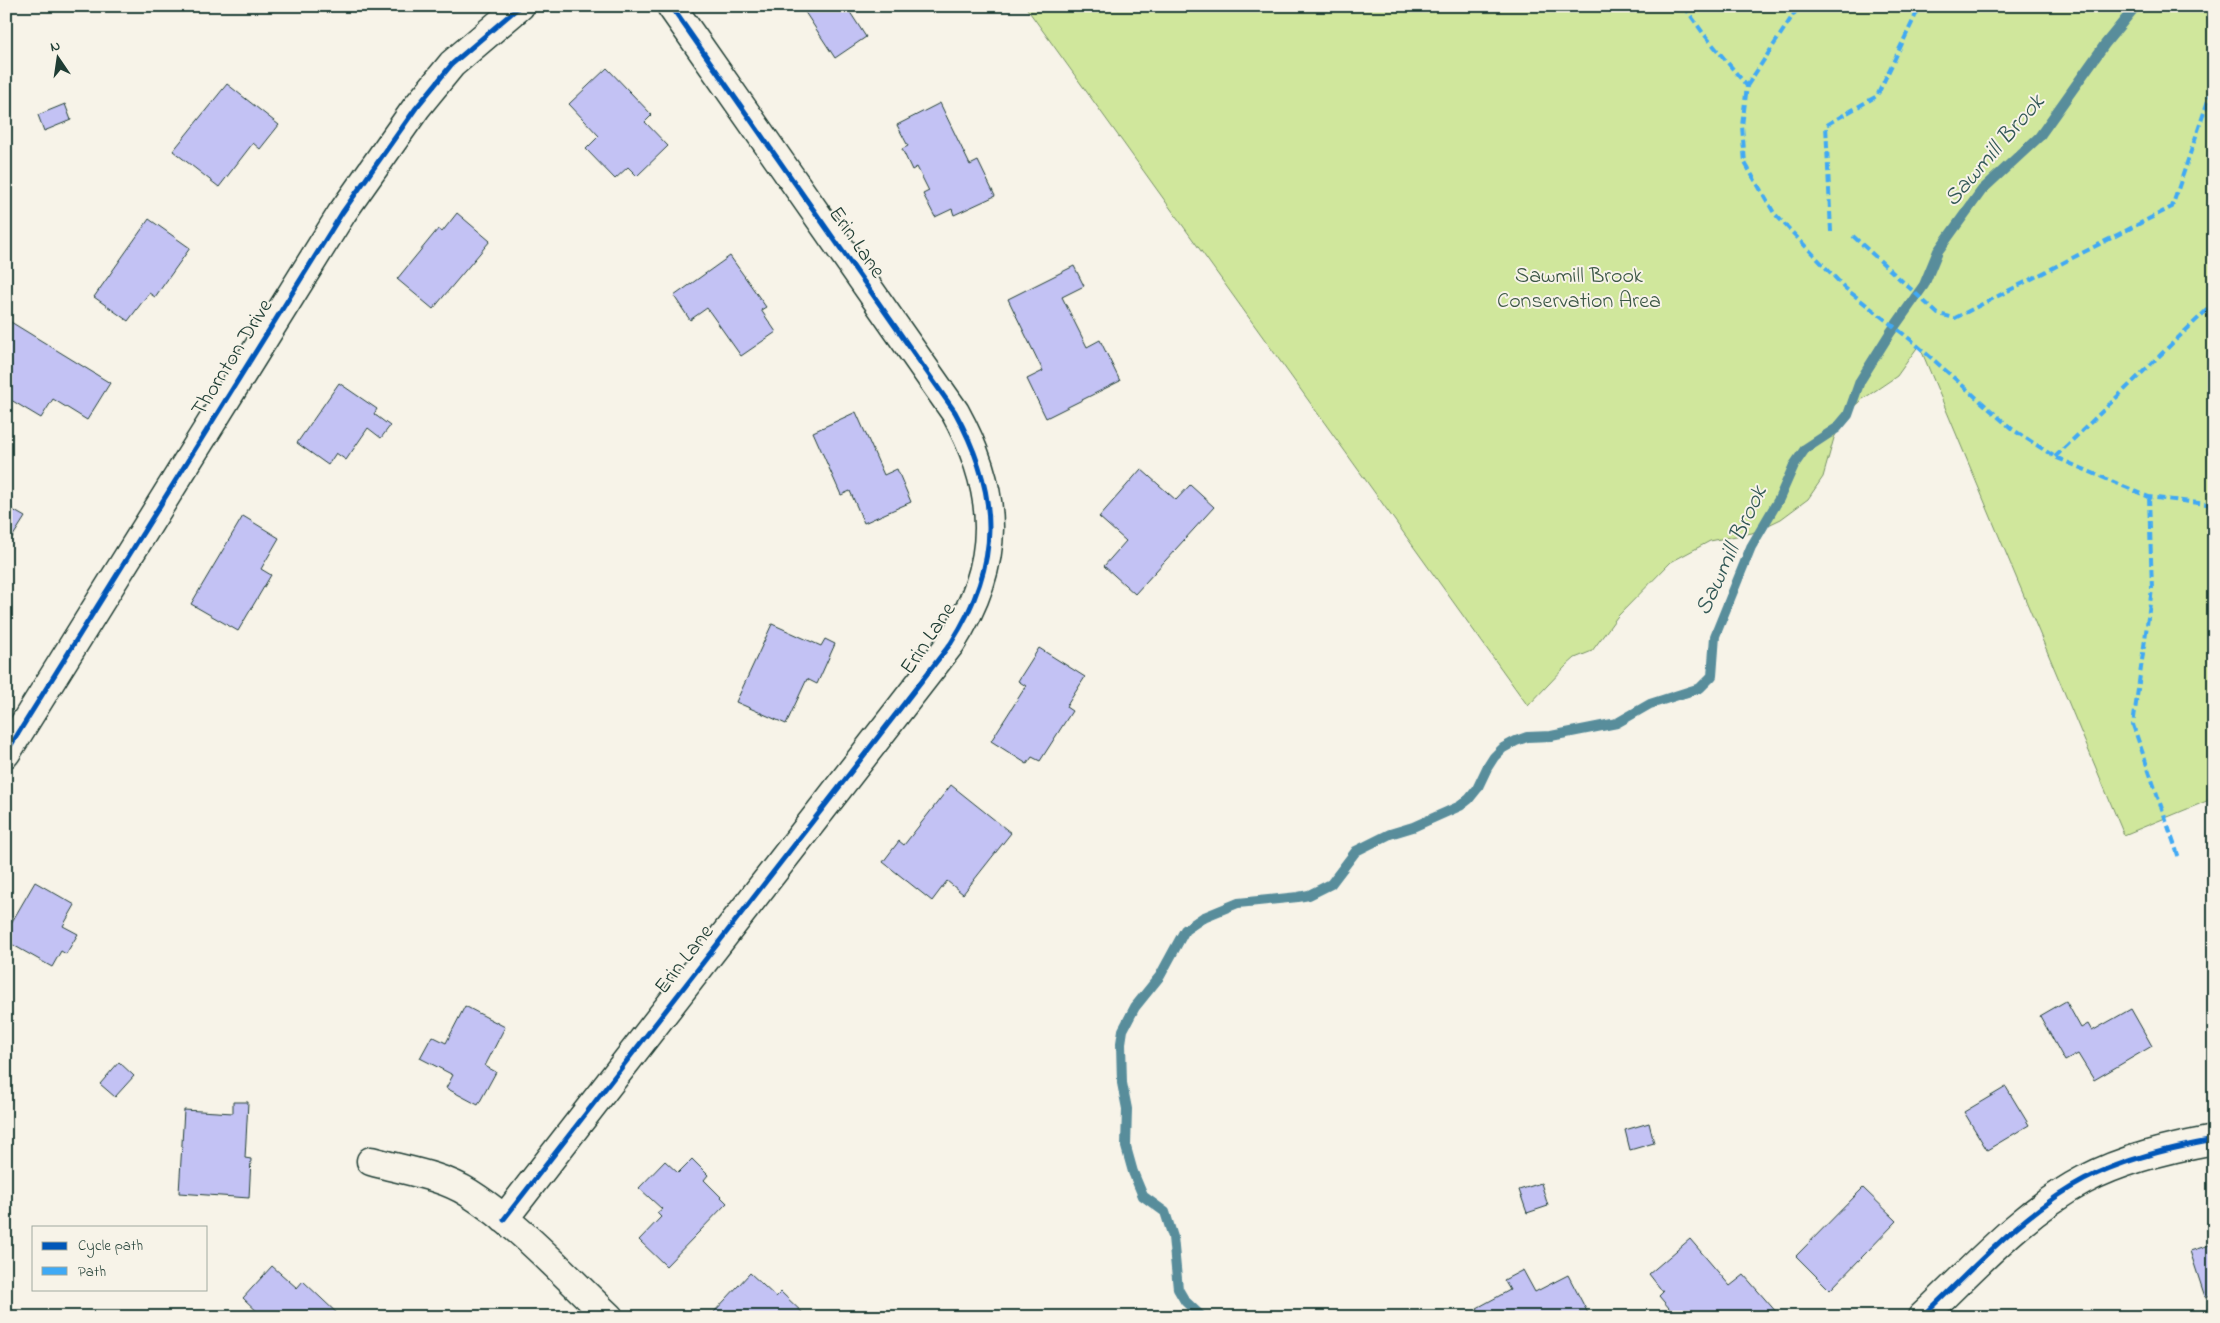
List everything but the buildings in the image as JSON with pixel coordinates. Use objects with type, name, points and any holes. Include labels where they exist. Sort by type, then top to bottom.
[{"type":"street","name":"Thornton Drive","points":[[6,753],[342,213],[416,108],[452,64],[520,6]]},
{"type":"street","name":"Erin Lane","points":[[504,1219],[951,643],[968,617],[984,571],[988,550],[988,502],[983,479],[976,454],[955,412],[671,6]]},
{"type":"street","points":[[1922,1317],[2020,1225],[2061,1194],[2106,1170],[2132,1160],[2214,1140]]},
{"type":"street","points":[[371,1161],[468,1192],[504,1219],[609,1317]]},
{"type":"green space","name":"Sawmill Brook Conservation Area","points":[[1025,6],[2214,6],[2214,798],[2124,835],[1919,345],[1897,376],[1863,399],[1845,416],[1834,438],[1823,477],[1808,499],[1781,519],[1752,533],[1710,541],[1671,562],[1617,617],[1592,651],[1575,658],[1528,706]]},
{"type":"waterway","name":"Sawmill Brook","points":[[1202,1317],[1185,1301],[1178,1289],[1173,1237],[1165,1212],[1143,1196],[1133,1172],[1126,1147],[1127,1109],[1122,1083],[1121,1043],[1123,1030],[1135,1007],[1160,976],[1185,930],[1204,917],[1238,903],[1309,895],[1331,884],[1356,851],[1390,834],[1413,827],[1460,806],[1477,789],[1494,757],[1503,748],[1516,741],[1527,737],[1551,736],[1617,723],[1650,704],[1700,688],[1712,676],[1715,636],[1751,547],[1779,499],[1794,465],[1805,449],[1837,428],[1848,415],[1860,381],[1890,333],[1924,285],[1938,251],[1982,190],[2039,137],[2105,44],[2136,6]]},
{"type":"marked path","points":[[1684,6],[1703,33],[1747,86],[1742,126],[1745,163],[1774,213],[1845,288],[1911,340],[2012,429],[2055,457],[2149,497],[2214,505]]},
{"type":"marked path","points":[[1747,86],[1799,6]]},
{"type":"marked path","points":[[1831,232],[1826,125],[1877,96],[1920,6]]},
{"type":"marked path","points":[[1853,236],[1938,314],[1955,318],[2172,207],[2214,83]]},
{"type":"marked path","points":[[2055,457],[2214,303]]},
{"type":"marked path","points":[[2149,497],[2152,589],[2133,725],[2179,858]]},
{"type":"cycle path","points":[[6,753],[342,213],[416,108],[452,64],[520,6]]},
{"type":"cycle path","points":[[504,1219],[951,643],[968,613],[979,585],[987,556],[989,528],[987,500],[981,471],[970,442],[955,412],[671,6]]},
{"type":"cycle path","points":[[1922,1317],[2019,1225],[2062,1193],[2084,1180],[2131,1160],[2214,1140]]}]
